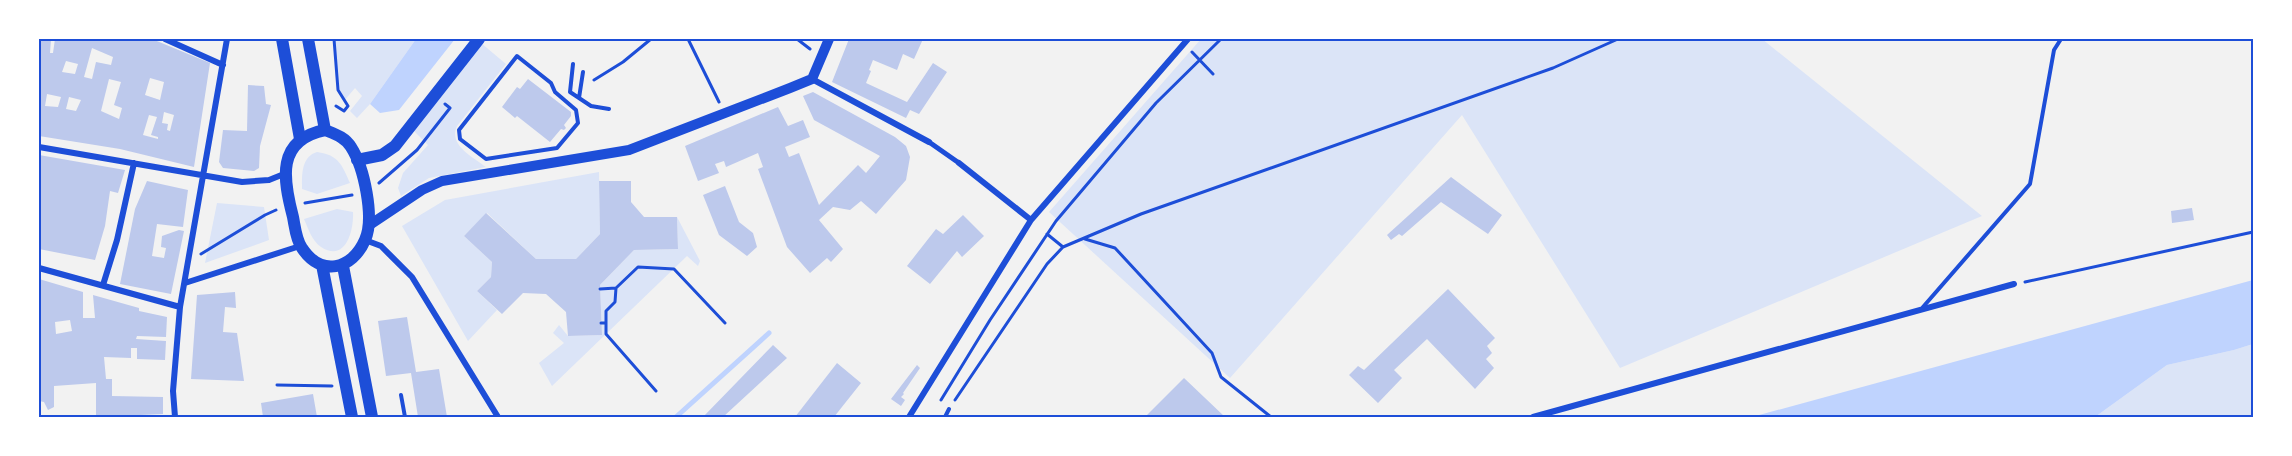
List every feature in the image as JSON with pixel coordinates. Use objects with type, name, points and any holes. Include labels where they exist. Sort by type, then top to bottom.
[{"type":"main road","points":[[282,39],[300,139]]},
{"type":"main road","points":[[308,39],[325,130]]},
{"type":"main road","points":[[357,160],[382,155],[395,146],[479,39]]},
{"type":"main road","points":[[368,226],[422,190],[442,181],[628,150],[812,79],[829,39]]},
{"type":"main road","points":[[325,130],[340,136],[351,146],[367,193],[368,226],[365,240],[356,254],[343,266],[330,268],[309,258],[300,246],[284,174],[289,155],[300,139],[309,133],[325,130]]},
{"type":"main road","points":[[322,266],[352,417]]},
{"type":"main road","points":[[343,266],[372,417]]},
{"type":"street","points":[[165,39],[223,65]]},
{"type":"street","points":[[175,417],[173,391],[180,307],[227,39]]},
{"type":"street","points":[[909,417],[1031,220],[1183,40]]},
{"type":"street","points":[[812,79],[929,142],[1031,220]]},
{"type":"street","points":[[39,147],[242,182],[268,180],[284,174]]},
{"type":"street","points":[[103,285],[117,240],[134,164]]},
{"type":"street","points":[[365,240],[381,246],[412,277],[498,417]]},
{"type":"street","points":[[185,283],[300,246]]},
{"type":"street","points":[[39,268],[180,307]]},
{"type":"street","points":[[1533,417],[2014,284]]},
{"type":"lane","points":[[1921,310],[2030,184],[2054,50],[2061,39]]},
{"type":"lane","points":[[517,56],[551,83],[555,92],[576,110],[578,123],[556,148],[486,159],[460,139],[459,129],[517,56]]},
{"type":"lane","points":[[573,64],[570,92],[591,106],[609,110]]},
{"type":"lane","points":[[579,98],[583,72]]},
{"type":"lane","points":[[401,395],[405,417]]},
{"type":"lane","points":[[945,417],[949,409]]},
{"type":"path","points":[[594,80],[623,62],[651,39]]},
{"type":"path","points":[[688,39],[719,104]]},
{"type":"path","points":[[938,405],[990,320],[1056,221],[1156,103],[1198,59],[1221,39]]},
{"type":"path","points":[[949,409],[1047,264],[1063,247],[1141,214],[1553,68],[1618,39]]},
{"type":"path","points":[[1183,40],[1214,74]]},
{"type":"path","points":[[189,260],[265,215],[290,205],[367,193],[417,150],[450,108],[434,97]]},
{"type":"path","points":[[2014,284],[2253,232]]},
{"type":"path","points":[[1047,234],[1063,247]]},
{"type":"path","points":[[1085,239],[1115,248],[1212,353],[1221,377],[1271,417]]},
{"type":"path","points":[[600,289],[616,288],[638,267],[674,269],[725,323]]},
{"type":"path","points":[[616,288],[615,302],[606,311],[606,334],[656,391]]},
{"type":"path","points":[[601,323],[606,323]]},
{"type":"path","points":[[277,385],[347,387]]},
{"type":"shaded area","points":[[334,39],[416,39],[370,104],[357,118],[350,111],[362,96],[355,88],[344,101],[338,90]]},
{"type":"shaded area","points":[[1201,39],[1762,39],[1982,216],[1620,368],[1462,115],[1230,378],[1049,212]]},
{"type":"shaded area","points":[[481,43],[506,64],[457,126],[455,133],[463,150],[486,167],[429,178],[401,196],[398,188],[403,173],[428,145],[414,131]]},
{"type":"shaded area","points":[[317,152],[335,158],[345,171],[350,183],[317,194],[302,189],[305,162]]},
{"type":"shaded area","points":[[599,172],[600,234],[576,259],[536,259],[487,213],[464,236],[492,262],[491,277],[477,291],[497,310],[468,341],[402,226],[445,200]]},
{"type":"shaded area","points":[[217,203],[264,207],[269,240],[205,263]]},
{"type":"shaded area","points":[[337,209],[353,212],[352,227],[347,242],[342,248],[330,251],[315,241],[304,219]]},
{"type":"shaded area","points":[[677,217],[700,261],[698,266],[687,256],[552,386],[539,363],[564,343],[553,333],[559,325],[568,336],[602,335],[600,285],[634,250],[678,249]]},
{"type":"shaded area","points":[[2253,344],[2253,417],[2095,417],[2167,365]]},
{"type":"water","points":[[416,39],[455,39],[399,110],[380,113],[370,104]]},
{"type":"water","points":[[2253,280],[2253,344],[2167,365],[2095,417],[1752,417]]},
{"type":"building","points":[[39,39],[51,39],[50,53],[53,53],[55,39],[152,39],[210,63],[194,167],[120,149],[39,136]],"holes":[[[92,48],[113,57],[111,65],[96,62],[92,79],[84,77]],[[66,61],[78,64],[75,74],[62,72]],[[150,78],[164,82],[160,100],[145,95]],[[109,79],[121,82],[114,105],[122,108],[119,119],[101,111]],[[47,94],[61,97],[58,107],[45,106]],[[69,97],[81,100],[76,111],[66,109]],[[164,112],[174,115],[170,131],[167,130],[168,124],[162,123]],[[149,115],[157,117],[151,135],[158,139],[143,135]]]},
{"type":"building","points":[[849,39],[923,39],[914,59],[903,54],[897,70],[873,60],[869,70],[871,71],[866,83],[907,102],[933,63],[947,72],[919,114],[910,110],[906,118],[832,82]]},
{"type":"building","points":[[528,79],[571,112],[571,116],[564,125],[566,128],[561,129],[550,142],[502,107],[517,87],[520,89]]},
{"type":"building","points":[[248,85],[264,86],[266,104],[271,105],[260,146],[259,168],[254,171],[223,168],[219,162],[223,130],[247,131]]},
{"type":"building","points":[[813,92],[895,137],[906,146],[910,157],[906,180],[876,214],[861,201],[850,210],[833,207],[819,220],[843,249],[831,262],[827,258],[810,273],[787,247],[758,169],[763,167],[758,153],[726,167],[724,161],[715,164],[719,173],[698,181],[685,146],[778,107],[788,126],[803,120],[810,137],[785,147],[789,157],[799,153],[819,205],[858,165],[866,173],[880,156],[814,120],[803,96]]},
{"type":"building","points":[[39,155],[125,170],[118,193],[110,191],[105,226],[95,260],[39,249]]},
{"type":"building","points":[[1451,177],[1502,215],[1488,234],[1441,202],[1402,236],[1399,234],[1391,240],[1387,235]]},
{"type":"building","points":[[147,181],[188,190],[183,227],[157,224],[152,256],[164,258],[166,248],[161,247],[162,236],[179,230],[184,231],[171,294],[120,284],[135,209]]},
{"type":"building","points":[[599,181],[631,181],[631,202],[644,217],[677,217],[678,249],[634,250],[600,285],[602,335],[568,336],[566,312],[546,294],[523,293],[502,314],[477,291],[491,277],[492,262],[464,236],[486,213],[536,259],[576,259],[600,234]]},
{"type":"building","points":[[725,186],[739,222],[753,233],[757,247],[747,256],[719,235],[703,195]]},
{"type":"building","points":[[2192,208],[2194,220],[2172,223],[2171,211]]},
{"type":"building","points":[[963,215],[984,236],[962,257],[957,251],[930,284],[907,266],[936,229],[943,234]]},
{"type":"building","points":[[39,279],[83,292],[83,318],[95,318],[93,295],[139,308],[139,311],[167,317],[166,337],[137,336],[136,339],[166,341],[165,360],[137,359],[137,348],[131,348],[131,358],[104,357],[106,379],[112,379],[112,396],[163,397],[163,414],[96,417],[96,383],[54,386],[54,407],[48,410],[44,402],[39,401]],"holes":[[[70,320],[72,331],[56,334],[55,322]]]},
{"type":"building","points":[[1448,289],[1495,338],[1487,346],[1492,353],[1486,359],[1494,368],[1475,389],[1427,339],[1394,370],[1402,378],[1378,403],[1349,375],[1358,366],[1364,370]]},
{"type":"building","points":[[235,292],[236,308],[225,307],[223,332],[237,333],[244,381],[191,379],[197,295]]},
{"type":"building","points":[[407,317],[416,372],[439,369],[447,417],[418,417],[411,373],[386,376],[378,321]]},
{"type":"building","points":[[773,345],[787,358],[723,417],[703,417]]},
{"type":"building","points":[[837,363],[861,383],[834,417],[795,417]]},
{"type":"building","points":[[917,365],[920,368],[901,397],[905,400],[901,406],[891,399]]},
{"type":"building","points":[[1184,378],[1225,417],[1145,417]]},
{"type":"building","points":[[313,394],[317,417],[263,417],[261,403]]},
{"type":"waterway","points":[[676,417],[769,333]]}]
